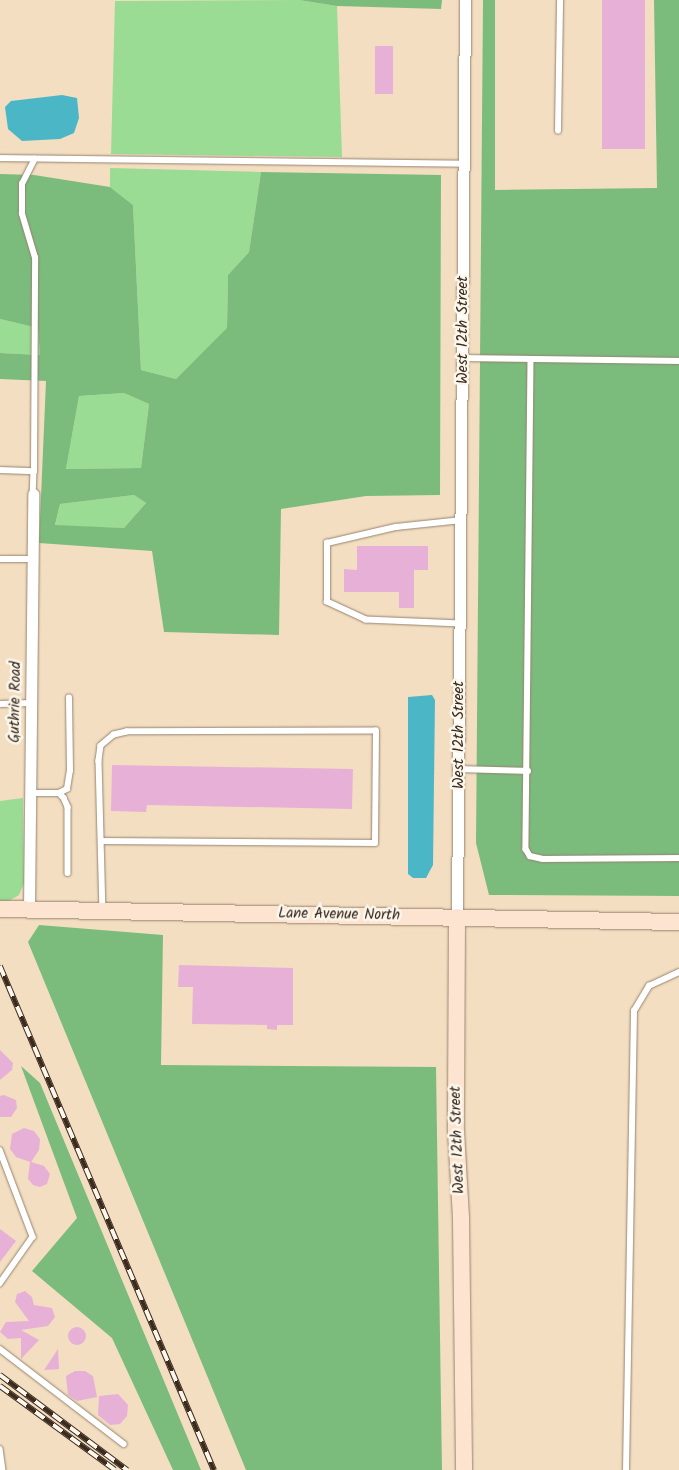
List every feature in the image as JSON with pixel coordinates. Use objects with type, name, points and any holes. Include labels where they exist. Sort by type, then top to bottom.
[{"type":"main road","name":"Lane Avenue North","points":[[0,909],[679,922]]},
{"type":"main road","name":"West 12th Street","points":[[457,917],[456,1131],[461,1219],[464,1470]]},
{"type":"street","name":"West 12th Street","points":[[457,917],[464,358],[465,0]]},
{"type":"street","name":"Guthrie Road","points":[[29,909],[33,494]]},
{"type":"lane","points":[[558,131],[560,0]]},
{"type":"lane","points":[[0,158],[465,164]]},
{"type":"lane","points":[[33,494],[35,258],[22,214],[22,184],[35,158]]},
{"type":"lane","points":[[464,358],[679,361]]},
{"type":"lane","points":[[531,360],[526,849],[530,856],[543,859],[679,858]]},
{"type":"lane","points":[[0,470],[34,471]]},
{"type":"lane","points":[[461,624],[366,620],[327,602],[326,544],[396,527],[462,520]]},
{"type":"lane","points":[[0,559],[33,559]]},
{"type":"lane","points":[[30,793],[59,794],[67,789],[70,771],[69,698]]},
{"type":"lane","points":[[0,704],[31,703]]},
{"type":"lane","points":[[103,840],[376,843],[376,731],[127,732],[114,735],[101,746],[99,761],[99,807],[103,840],[103,911]]},
{"type":"lane","points":[[460,769],[528,771]]},
{"type":"lane","points":[[59,794],[68,807],[68,873]]},
{"type":"lane","points":[[626,1470],[634,1011],[649,986],[679,972]]},
{"type":"lane","points":[[0,1150],[33,1237],[0,1284]]},
{"type":"lane","points":[[0,1349],[124,1444]]},
{"type":"lane","points":[[0,1449],[3,1470]]},
{"type":"green space","points":[[299,0],[337,6],[342,157],[111,154],[115,1]]},
{"type":"green space","points":[[299,0],[442,0],[441,9],[337,6]]},
{"type":"green space","points":[[483,0],[495,0],[495,190],[657,188],[654,0],[679,0],[679,896],[489,895],[476,843]]},
{"type":"green space","points":[[110,168],[261,172],[249,252],[228,275],[227,329],[176,379],[141,370],[133,205],[110,187]]},
{"type":"green space","points":[[261,172],[441,175],[440,495],[366,496],[281,509],[279,635],[164,632],[152,551],[39,543],[46,381],[0,379],[0,353],[40,355],[38,328],[0,319],[0,174],[34,175],[110,187],[133,205],[141,370],[176,379],[227,328],[228,275],[249,252]],"holes":[[[124,393],[149,404],[141,468],[66,469],[79,396]],[[134,495],[146,503],[124,528],[55,525],[60,504]]]},
{"type":"green space","points":[[0,319],[38,328],[40,355],[0,353]]},
{"type":"green space","points":[[124,393],[149,404],[141,468],[66,469],[79,396]]},
{"type":"green space","points":[[134,495],[146,503],[124,528],[55,526],[60,504]]},
{"type":"green space","points":[[23,798],[24,883],[19,895],[9,901],[0,901],[0,801]]},
{"type":"green space","points":[[39,925],[163,935],[161,1065],[436,1067],[442,1470],[246,1470],[28,942]]},
{"type":"green space","points":[[21,1066],[40,1083],[201,1470],[173,1470],[112,1338],[32,1271],[77,1218]]},
{"type":"water","points":[[62,95],[77,98],[79,118],[74,133],[60,139],[22,141],[8,129],[5,107],[11,101]]},
{"type":"water","points":[[432,695],[435,700],[433,865],[426,878],[413,878],[408,874],[408,697]]},
{"type":"building","points":[[602,0],[645,0],[645,149],[602,149]]},
{"type":"building","points":[[375,46],[393,46],[393,94],[375,94]]},
{"type":"building","points":[[357,546],[428,546],[428,570],[414,570],[414,608],[399,608],[399,592],[344,592],[344,569],[357,570]]},
{"type":"building","points":[[112,765],[353,769],[352,809],[147,805],[146,812],[111,811]]},
{"type":"building","points":[[179,965],[293,968],[293,1025],[277,1025],[277,1030],[267,1029],[267,1025],[192,1024],[193,987],[178,987]]},
{"type":"building","points":[[0,1050],[13,1063],[12,1070],[0,1080]]},
{"type":"building","points":[[4,1095],[16,1100],[17,1108],[11,1117],[0,1117],[0,1096]]},
{"type":"building","points":[[24,1128],[34,1131],[40,1139],[39,1150],[31,1162],[44,1166],[50,1174],[47,1184],[40,1187],[33,1185],[28,1179],[30,1162],[16,1157],[10,1149],[12,1134]]},
{"type":"building","points":[[0,1229],[16,1241],[0,1262]]},
{"type":"building","points":[[25,1291],[32,1297],[34,1305],[52,1308],[55,1317],[48,1326],[21,1330],[39,1340],[21,1359],[21,1338],[8,1339],[0,1332],[6,1322],[29,1321],[15,1302],[17,1294]]},
{"type":"building","points":[[77,1327],[83,1330],[86,1336],[83,1342],[77,1345],[71,1342],[68,1336],[71,1330]]},
{"type":"building","points":[[58,1349],[59,1369],[44,1370]]},
{"type":"building","points":[[75,1371],[85,1371],[93,1376],[97,1397],[77,1401],[68,1395],[66,1376]]},
{"type":"building","points":[[118,1394],[128,1405],[127,1416],[120,1424],[110,1425],[98,1415],[99,1396]]},
{"type":"railway","points":[[0,966],[214,1470]]},
{"type":"railway","points":[[0,1375],[127,1470]]},
{"type":"railway","points":[[0,1386],[115,1470]]}]
